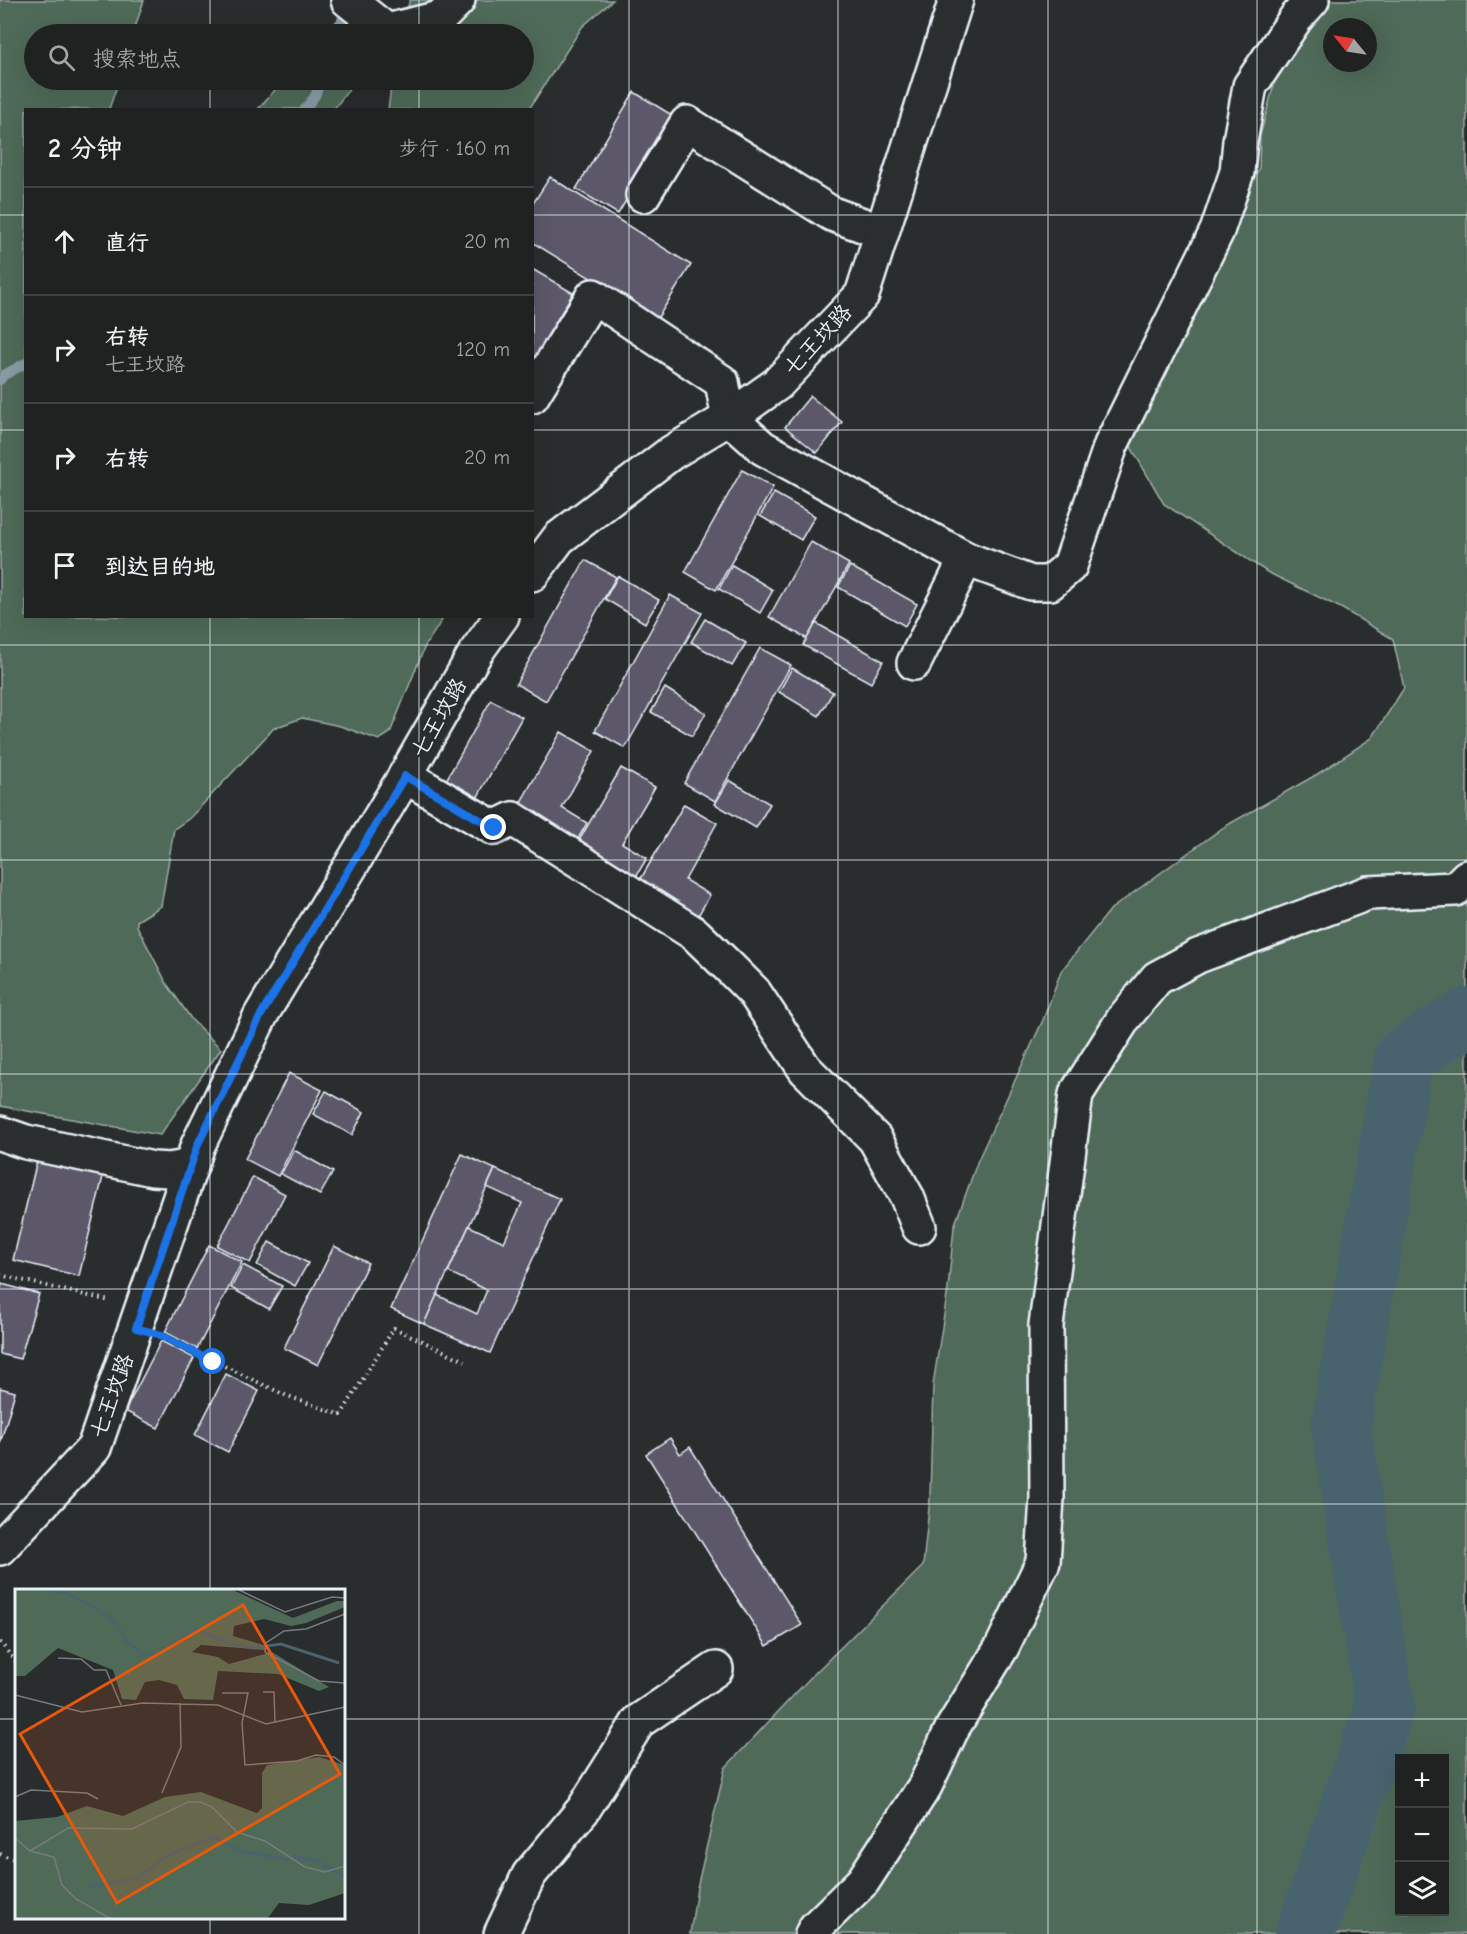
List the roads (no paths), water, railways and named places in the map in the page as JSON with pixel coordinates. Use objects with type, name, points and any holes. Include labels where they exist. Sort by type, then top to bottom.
[{"type":"street","points":[[348,0],[378,24]]},
{"type":"street","points":[[416,24],[440,18],[458,0]]},
{"type":"street","name":"七王坟路","points":[[534,571],[559,538],[671,453],[729,418],[777,384],[862,295],[956,0]]},
{"type":"street","points":[[534,393],[593,296],[722,382],[729,418],[763,448],[966,559],[1030,583],[1050,583],[1070,566],[1111,445],[1217,231],[1237,172],[1250,86],[1296,18],[1312,0]]},
{"type":"street","points":[[643,195],[687,123],[832,214],[882,232]]},
{"type":"street","points":[[914,663],[966,559]]},
{"type":"street","name":"七王坟路","points":[[0,1548],[94,1448],[198,1144],[261,1015],[405,776],[476,652],[501,618]]},
{"type":"street","points":[[405,776],[494,828],[513,819],[695,934],[754,992],[805,1069],[875,1138],[907,1197],[919,1227]]},
{"type":"street","points":[[812,1934],[816,1927],[863,1881],[925,1786],[952,1727],[1002,1647],[1043,1562],[1047,1498],[1046,1325],[1076,1094],[1124,1018],[1157,978],[1198,956],[1368,893],[1455,889],[1467,877]]},
{"type":"street","points":[[0,1133],[26,1142],[153,1169],[170,1170],[191,1166]]},
{"type":"street","points":[[501,1934],[529,1875],[583,1810],[639,1721],[716,1669]]},
{"type":"waterway","points":[[341,24],[348,4]]},
{"type":"waterway","points":[[306,108],[317,90]]},
{"type":"waterway","points":[[0,380],[4,375],[24,364]]},
{"type":"waterway","points":[[1305,1934],[1385,1707],[1341,1426],[1404,1057],[1467,1017]]}]
